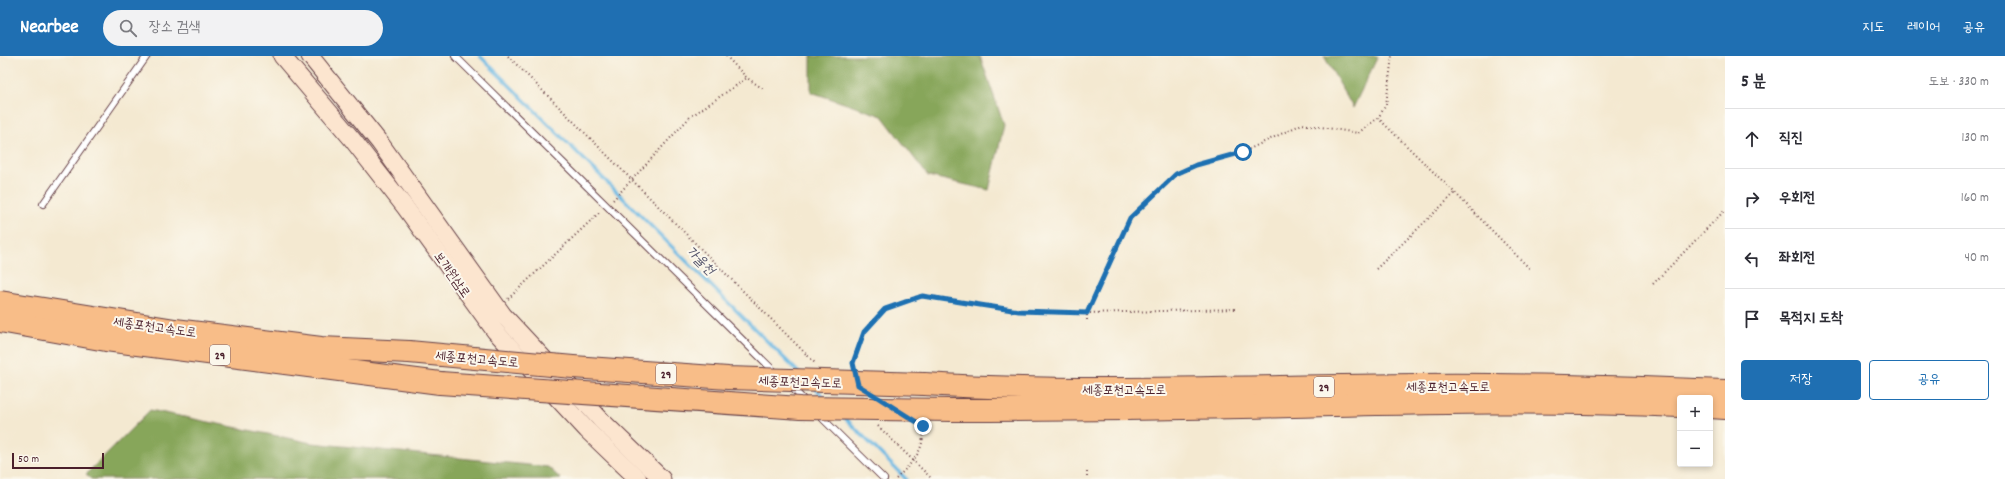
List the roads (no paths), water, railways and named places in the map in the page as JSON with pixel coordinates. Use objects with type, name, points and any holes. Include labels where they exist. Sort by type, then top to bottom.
[{"type":"highway","name":"세종포천고속도로","points":[[0,302],[175,330],[321,348],[409,352],[573,368],[728,378],[924,384],[1015,389],[1193,389],[1420,385],[1640,388],[1725,391]]},
{"type":"highway","name":"세종포천고속도로","points":[[0,321],[106,340],[440,383],[800,408],[954,410],[1134,409],[1485,402],[1625,403],[1677,406]]},
{"type":"highway","points":[[1713,407],[1725,408]]},
{"type":"main road","name":"보개원삼로","points":[[282,56],[396,194],[495,331],[587,430],[638,479]]},
{"type":"main road","name":"보개원삼로","points":[[310,56],[380,143],[498,309],[602,421],[662,479]]},
{"type":"lane","points":[[43,204],[147,56]]},
{"type":"lane","points":[[455,56],[609,204],[884,479]]},
{"type":"waterway","name":"가율천","points":[[480,56],[798,372]]},
{"type":"waterway","name":"가율천","points":[[816,389],[827,400]]},
{"type":"waterway","name":"가율천","points":[[844,417],[906,479]]}]
